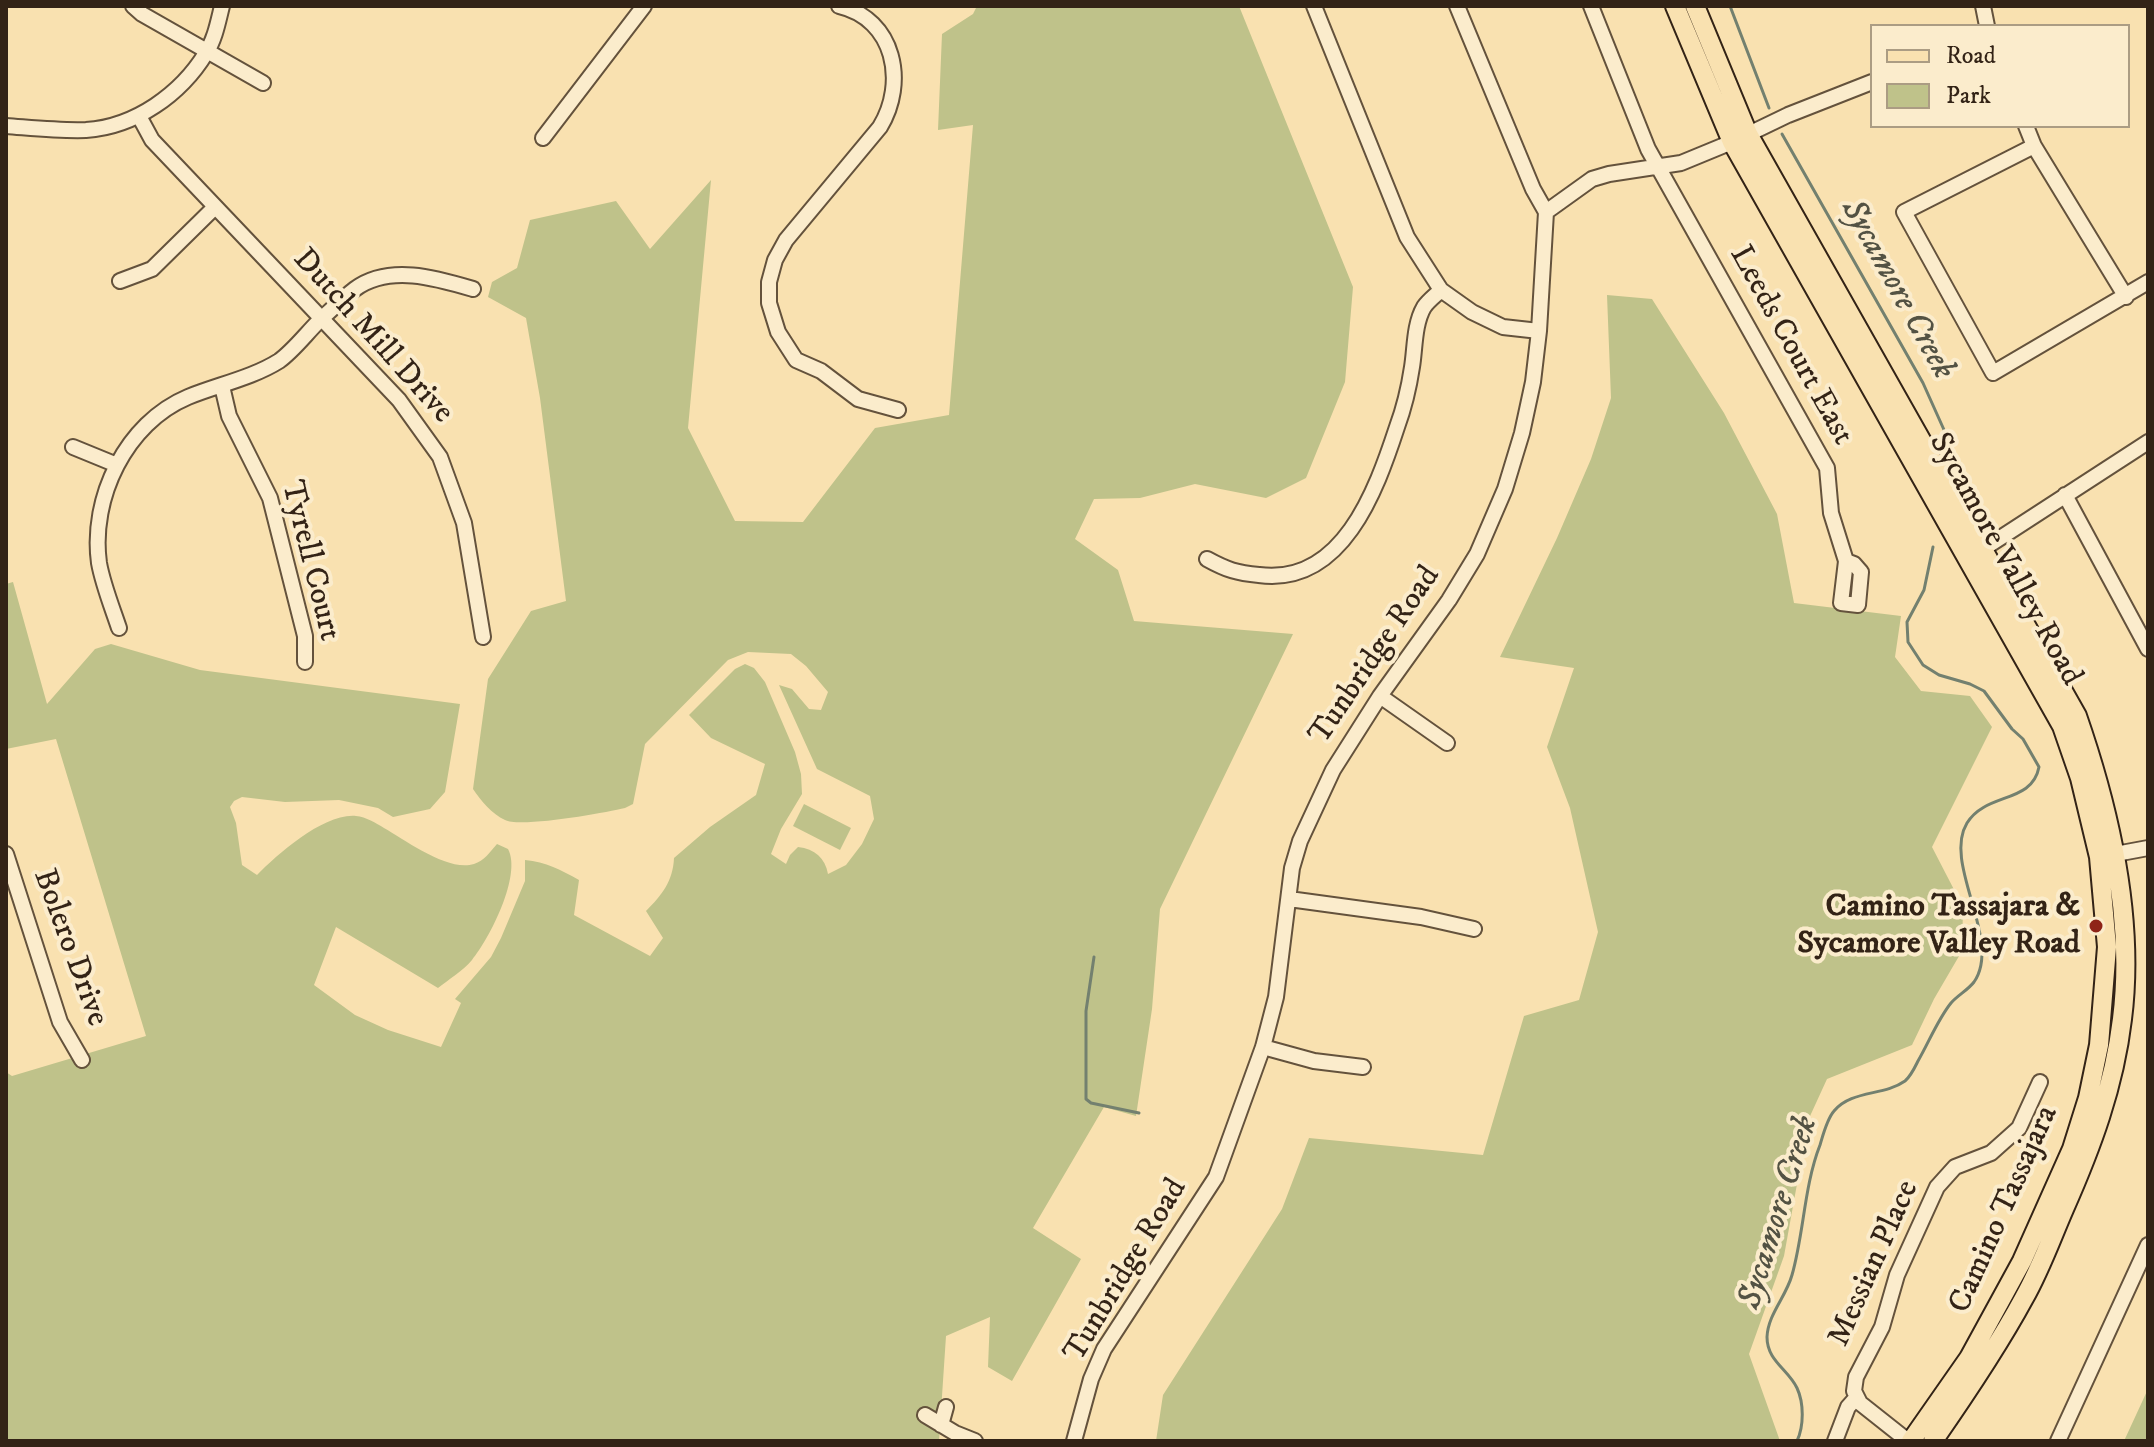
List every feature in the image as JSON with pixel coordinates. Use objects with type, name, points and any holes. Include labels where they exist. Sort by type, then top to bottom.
[{"type":"main road","name":"Sycamore Valley Road","points":[[1675,6],[1740,138],[1975,554],[2062,726],[2107,855]]},
{"type":"main road","name":"Sycamore Valley Road","points":[[1695,6],[1740,138]]},
{"type":"main road","name":"Camino Tassajara","points":[[1909,1441],[1969,1358],[2022,1261],[2072,1149],[2094,1071],[2105,994],[2107,855]]},
{"type":"main road","name":"Camino Tassajara","points":[[1933,1441],[1973,1384],[2026,1296],[2091,1148],[2109,1092],[2123,1004],[2124,941],[2107,855]]},
{"type":"street","points":[[133,6],[263,83]]},
{"type":"street","points":[[6,126],[89,130],[139,116],[190,75],[207,52],[222,6]]},
{"type":"street","points":[[543,138],[644,6]]},
{"type":"street","points":[[839,6],[849,8],[870,21],[885,40],[894,62],[895,91],[889,113],[880,127],[786,240],[775,260],[769,282],[769,303],[778,332],[796,360],[821,371],[858,399],[898,410]]},
{"type":"street","points":[[1314,6],[1407,237],[1441,290],[1472,312],[1503,327],[1539,331]]},
{"type":"street","points":[[1457,6],[1533,189],[1546,212],[1592,179],[1681,163],[1870,83]]},
{"type":"street","name":"Leeds Court East","points":[[1591,6],[1648,149],[1827,468],[1831,513],[1846,561]]},
{"type":"street","name":"Dutch Mill Drive","points":[[139,116],[152,140],[399,400],[440,457],[464,523],[483,637]]},
{"type":"street","points":[[2027,128],[2034,146],[2126,297]]},
{"type":"street","points":[[2034,146],[1904,212],[1993,373],[2148,282]]},
{"type":"street","points":[[120,281],[152,269],[215,207]]},
{"type":"street","name":"Tunbridge Road","points":[[1074,1441],[1091,1379],[1104,1349],[1216,1177],[1263,1047],[1276,997],[1292,868],[1300,841],[1333,770],[1477,554],[1505,489],[1533,382],[1546,212]]},
{"type":"street","points":[[119,628],[103,576],[99,527],[104,498],[117,465],[131,442],[155,416],[186,398],[280,360],[357,287],[382,278],[407,275],[438,279],[473,289]]},
{"type":"street","points":[[1207,559],[1229,572],[1271,577],[1296,574],[1314,567],[1337,549],[1354,526],[1375,485],[1398,427],[1418,324],[1424,307],[1441,290]]},
{"type":"street","name":"Tyrell Court","points":[[222,386],[229,416],[270,498],[305,636],[305,662]]},
{"type":"street","points":[[1975,554],[2148,442]]},
{"type":"street","points":[[73,447],[117,465]]},
{"type":"street","points":[[2065,495],[2148,649]]},
{"type":"street","points":[[1380,696],[1447,743]]},
{"type":"street","points":[[2107,855],[2148,848]]},
{"type":"street","name":"Bolero Drive","points":[[6,854],[60,1022],[82,1060]]},
{"type":"street","points":[[1289,899],[1421,917],[1474,929]]},
{"type":"street","points":[[1263,1047],[1314,1061],[1363,1067]]},
{"type":"street","name":"Messian Place","points":[[1909,1441],[1856,1398],[1856,1377],[1882,1327],[1901,1264],[1937,1187],[1955,1167],[1991,1153],[2019,1128],[2040,1082]]},
{"type":"street","points":[[2058,1441],[2148,1245]]},
{"type":"street","points":[[1835,1441],[1848,1407],[1856,1398]]},
{"type":"street","points":[[941,1425],[946,1407]]},
{"type":"street","points":[[925,1415],[975,1441]]},
{"type":"green space","points":[[977,6],[1239,6],[1353,287],[1345,382],[1306,478],[1266,498],[1195,484],[1140,498],[1094,499],[1075,539],[1118,570],[1134,621],[1293,634],[1160,909],[1152,1009],[1136,1116],[1104,1107],[1033,1228],[1081,1259],[1012,1381],[988,1367],[990,1317],[946,1336],[939,1441],[6,1441],[6,1072],[12,1076],[146,1036],[56,739],[6,749],[6,584],[13,582],[47,704],[95,649],[111,644],[200,670],[460,704],[445,792],[430,809],[393,817],[378,808],[339,800],[285,802],[242,797],[230,807],[236,823],[242,865],[257,875],[302,836],[343,817],[367,819],[452,864],[478,863],[497,844],[508,849],[511,874],[495,922],[472,960],[438,988],[336,927],[314,985],[355,1015],[388,1030],[441,1047],[461,1003],[455,999],[491,957],[501,938],[525,881],[525,860],[547,865],[579,880],[574,915],[650,956],[663,938],[646,911],[666,887],[674,858],[710,827],[756,795],[765,764],[711,738],[689,715],[735,669],[745,664],[754,668],[765,682],[795,752],[801,774],[802,794],[781,829],[771,854],[786,864],[798,847],[809,850],[822,859],[828,874],[846,865],[862,844],[874,819],[870,796],[817,769],[779,685],[792,689],[809,709],[821,710],[828,692],[791,654],[748,652],[728,660],[645,744],[633,804],[625,808],[563,819],[514,822],[496,814],[473,789],[488,679],[531,611],[566,601],[540,398],[526,318],[488,297],[492,282],[517,268],[530,220],[616,201],[650,249],[711,180],[688,428],[735,521],[803,522],[875,428],[949,415],[973,125],[938,130],[942,34],[973,14]]},
{"type":"green space","points":[[1607,295],[1652,299],[1724,413],[1777,514],[1794,603],[1901,616],[1895,657],[1921,691],[1970,696],[1992,727],[1932,847],[1963,907],[1962,951],[1912,1045],[1827,1079],[1789,1162],[1797,1184],[1784,1256],[1749,1354],[1780,1441],[1156,1441],[1163,1395],[1282,1209],[1309,1138],[1483,1155],[1524,1016],[1579,1000],[1598,932],[1570,808],[1547,747],[1574,668],[1500,657],[1591,459],[1611,398]]},
{"type":"green space","points":[[804,804],[851,828],[840,850],[793,826]]},
{"type":"green space","points":[[2148,1389],[2148,1441],[2124,1441]]},
{"type":"waterway","name":"Sycamore Creek","points":[[1730,6],[1769,108]]},
{"type":"waterway","name":"Sycamore Creek","points":[[1782,134],[1923,383],[1949,441],[1958,474]]},
{"type":"waterway","name":"Sycamore Creek","points":[[1797,1441],[1802,1422],[1799,1394],[1793,1381],[1770,1352],[1767,1337],[1770,1321],[1792,1275],[1811,1177],[1826,1127],[1841,1104],[1858,1096],[1897,1086],[1907,1079],[1946,1009],[1974,982],[1981,965],[1982,945],[1966,880],[1961,840],[1967,823],[1975,813],[2027,787],[2035,779],[2039,767],[2023,739],[1984,691],[1939,675],[1923,665],[1908,642],[1907,622],[1924,590],[1933,547]]},
{"type":"waterway","points":[[1094,957],[1086,1011],[1086,1099],[1091,1103],[1139,1113]]},
{"type":"place","name":"Camino Tassajara & Sycamore Valley Road","points":[[2096,926]]}]
